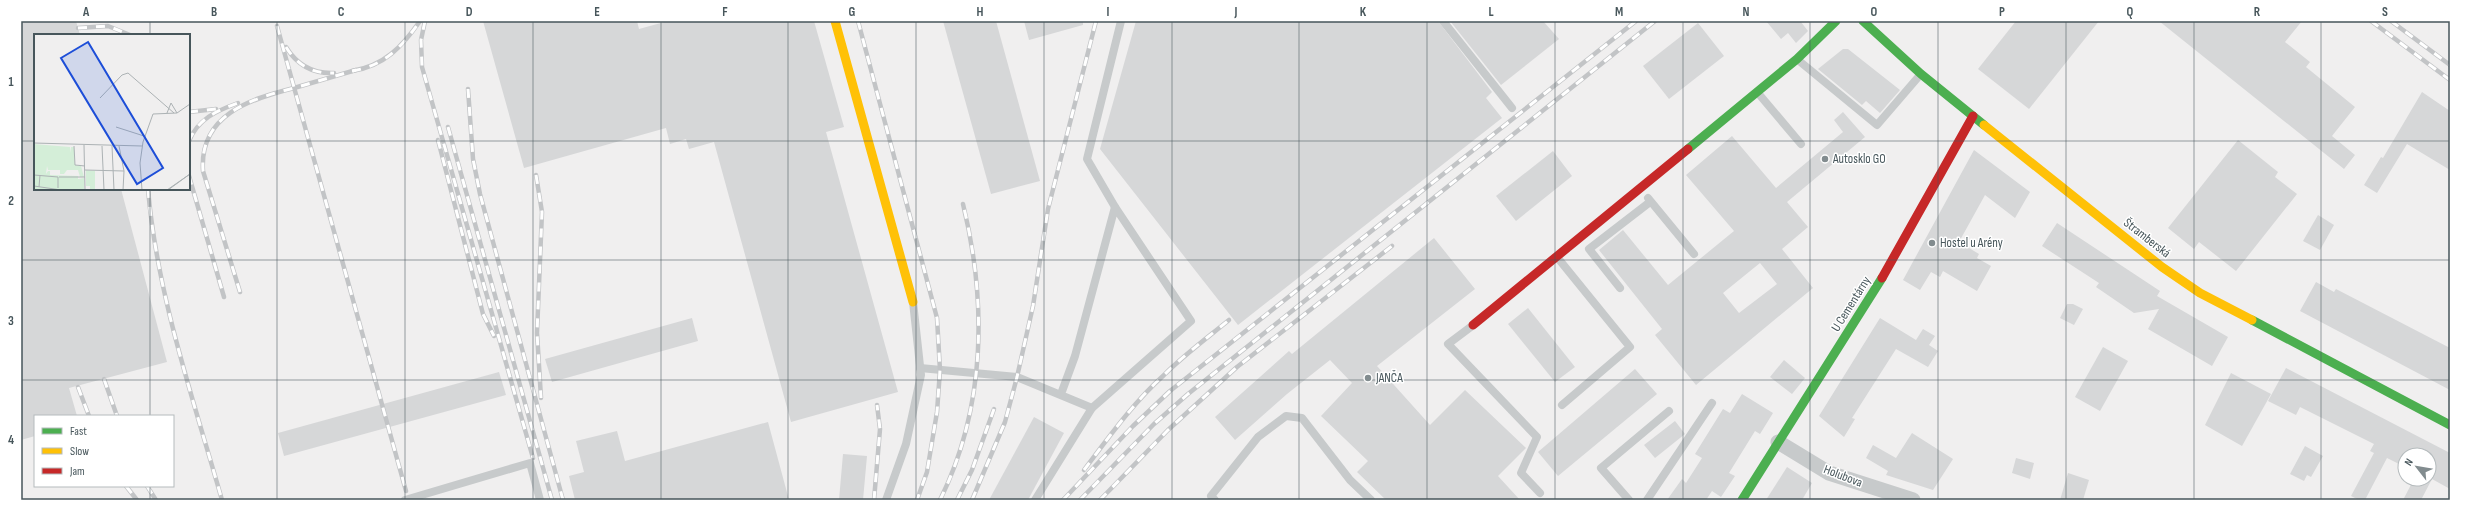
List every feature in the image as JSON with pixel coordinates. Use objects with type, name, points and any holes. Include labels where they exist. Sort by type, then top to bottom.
[{"type":"street","points":[[835,21],[913,302]]},
{"type":"street","points":[[1473,325],[1797,59],[1836,21]]},
{"type":"street","name":"Štramberská","points":[[1863,21],[1921,74],[2162,267],[2200,293],[2450,425]]},
{"type":"street","name":"U Cementárny","points":[[1742,500],[1898,252],[1973,116]]},
{"type":"street","name":"Holubova","points":[[1778,442],[1829,473],[1914,500]]},
{"type":"lane","points":[[1036,500],[1092,408],[1190,321],[1115,207],[1087,160],[1121,21]]},
{"type":"lane","points":[[1443,21],[1512,108]]},
{"type":"lane","points":[[1797,59],[1877,125],[1921,74]]},
{"type":"lane","points":[[1757,92],[1801,144]]},
{"type":"lane","points":[[1639,189],[1694,254]]},
{"type":"lane","points":[[1620,288],[1589,249],[1650,202]]},
{"type":"lane","points":[[1061,394],[1075,356],[1115,207]]},
{"type":"lane","points":[[1557,256],[1630,347],[1562,405]]},
{"type":"lane","points":[[886,500],[906,444],[921,375],[913,302]]},
{"type":"lane","points":[[1473,325],[1448,344],[1537,437],[1521,474],[1540,493]]},
{"type":"lane","points":[[920,368],[1017,377],[1092,408]]},
{"type":"lane","points":[[1648,500],[1712,403]]},
{"type":"lane","points":[[1629,500],[1601,468],[1669,411]]},
{"type":"lane","points":[[1215,500],[1211,496],[1258,437],[1286,416],[1302,418],[1350,480],[1371,500]]},
{"type":"lane","points":[[405,500],[530,464],[540,500]]},
{"type":"building","points":[[21,21],[76,21],[80,34],[34,34],[34,190],[121,190],[167,362],[69,388],[77,415],[34,415],[34,436],[21,440]]},
{"type":"building","points":[[483,21],[637,21],[639,29],[668,21],[814,21],[844,127],[826,132],[898,392],[791,422],[714,142],[689,149],[686,139],[670,144],[666,128],[524,168]]},
{"type":"building","points":[[943,21],[996,21],[1040,181],[991,194]]},
{"type":"building","points":[[1024,21],[1083,21],[1083,25],[1029,40]]},
{"type":"building","points":[[1136,21],[1438,21],[1492,92],[1486,98],[1502,118],[1238,325],[1100,149]]},
{"type":"building","points":[[1450,21],[1543,21],[1559,39],[1501,85]]},
{"type":"building","points":[[1766,21],[1803,21],[1801,22],[1808,31],[1796,43],[1788,33],[1781,39]]},
{"type":"building","points":[[2016,21],[2099,21],[2029,109],[1978,69]]},
{"type":"building","points":[[2159,21],[2302,21],[2285,42],[2310,62],[2306,67],[2355,107],[2332,136],[2355,155],[2344,169]]},
{"type":"building","points":[[1698,23],[1724,56],[1669,99],[1643,66]]},
{"type":"building","points":[[1843,49],[1848,49],[1900,90],[1880,113],[1866,101],[1862,105],[1818,69]]},
{"type":"building","points":[[2422,92],[2450,111],[2450,170],[2407,144],[2377,193],[2364,185],[2381,157],[2383,158]]},
{"type":"building","points":[[1843,112],[1865,137],[1787,202],[1808,227],[1782,249],[1813,288],[1696,385],[1655,335],[1662,329],[1599,250],[1623,230],[1668,285],[1734,231],[1686,175],[1732,136],[1776,188],[1843,132],[1834,120]],"holes":[[[1760,263],[1777,284],[1739,313],[1723,293]]]},
{"type":"building","points":[[2238,140],[2278,172],[2275,177],[2297,194],[2236,271],[2199,242],[2194,249],[2168,228]]},
{"type":"building","points":[[1974,150],[2030,192],[2015,218],[1985,195],[1959,242],[1979,254],[1977,258],[1991,266],[1977,291],[1943,271],[1940,277],[1931,272],[1920,290],[1903,280]]},
{"type":"building","points":[[1553,151],[1572,176],[1516,221],[1496,196]]},
{"type":"building","points":[[2318,215],[2334,225],[2320,250],[2303,241]]},
{"type":"building","points":[[2057,223],[2160,291],[2157,296],[2228,337],[2212,366],[2148,329],[2159,309],[2134,313],[2096,287],[2099,283],[2042,246]]},
{"type":"building","name":"JANČA","points":[[1434,238],[1475,289],[1377,366],[1430,425],[1465,390],[1526,448],[1498,476],[1520,500],[1386,500],[1357,472],[1368,461],[1321,416],[1352,383],[1330,360],[1287,394],[1235,440],[1215,417],[1289,351],[1292,354]]},
{"type":"building","points":[[2316,282],[2334,292],[2336,289],[2450,348],[2450,390],[2300,311]]},
{"type":"building","points":[[2067,304],[2073,304],[2083,309],[2074,325],[2060,318]]},
{"type":"building","points":[[1528,308],[1575,367],[1555,382],[1508,324]]},
{"type":"building","points":[[692,318],[698,341],[552,382],[545,359]]},
{"type":"building","points":[[1880,318],[1916,340],[1923,329],[1935,336],[1929,345],[1938,351],[1928,367],[1896,349],[1852,418],[1855,419],[1844,437],[1819,416]]},
{"type":"building","points":[[2103,347],[2128,361],[2100,411],[2075,397]]},
{"type":"building","points":[[1784,360],[1805,378],[1792,394],[1770,377]]},
{"type":"building","points":[[2286,368],[2450,453],[2450,489],[2437,482],[2437,447],[2397,447],[2397,463],[2387,458],[2365,500],[2359,500],[2351,496],[2374,453],[2370,451],[2374,444],[2300,407],[2296,415],[2268,401]]},
{"type":"building","points":[[1635,369],[1657,394],[1558,476],[1538,452]]},
{"type":"building","points":[[499,372],[506,395],[284,456],[278,433]]},
{"type":"building","points":[[2231,373],[2271,394],[2242,446],[2205,425]]},
{"type":"building","points":[[1742,394],[1773,413],[1760,434],[1755,431],[1729,473],[1735,476],[1721,497],[1712,491],[1706,500],[1667,500],[1682,479],[1686,483],[1702,458],[1695,454],[1723,409],[1730,413]]},
{"type":"building","points":[[1034,417],[1064,433],[1028,500],[989,500]]},
{"type":"building","points":[[1675,421],[1685,434],[1655,458],[1644,445]]},
{"type":"building","points":[[768,422],[789,500],[575,500],[569,476],[584,472],[576,441],[617,431],[625,461]]},
{"type":"building","points":[[1912,433],[1953,459],[1933,490],[1886,475],[1888,471],[1866,458],[1873,445],[1896,458]]},
{"type":"building","points":[[2305,446],[2323,456],[2311,477],[2307,475],[2304,481],[2290,474]]},
{"type":"building","points":[[843,454],[867,456],[863,500],[839,500]]},
{"type":"building","points":[[2016,458],[2034,463],[2030,479],[2012,473]]},
{"type":"building","points":[[1787,467],[1812,483],[1802,500],[1766,500]]},
{"type":"building","points":[[2068,473],[2089,480],[2083,500],[2060,500]]},
{"type":"building","points":[[2410,487],[2428,487],[2421,500],[2403,500]]},
{"type":"railway","points":[[352,71],[374,65],[383,60],[399,47],[420,21]]},
{"type":"railway","points":[[425,21],[421,40],[422,67],[533,458]]},
{"type":"railway","points":[[858,21],[937,318],[940,370],[937,412],[927,472],[917,500]]},
{"type":"railway","points":[[972,500],[1005,422],[1017,377],[1033,306],[1048,209],[1096,21]]},
{"type":"railway","points":[[1063,500],[1133,426],[1170,391],[1636,21]]},
{"type":"railway","points":[[1080,500],[1154,424],[1188,394],[1655,21]]},
{"type":"railway","points":[[2371,21],[2450,80]]},
{"type":"railway","points":[[2391,21],[2450,65]]},
{"type":"railway","points":[[78,28],[108,26],[128,34]]},
{"type":"railway","points":[[277,26],[406,491]]},
{"type":"railway","points":[[286,47],[295,59],[306,67],[319,72],[334,73]]},
{"type":"railway","points":[[240,292],[203,171],[204,152],[209,136],[218,123],[230,113],[245,104],[277,92],[356,70]]},
{"type":"railway","points":[[468,89],[473,159],[480,194],[563,500]]},
{"type":"railway","points":[[190,139],[197,127],[203,121],[222,109],[238,103]]},
{"type":"railway","points":[[190,112],[216,109]]},
{"type":"railway","points":[[448,127],[552,500]]},
{"type":"railway","points":[[438,140],[483,314],[494,336]]},
{"type":"railway","points":[[536,175],[542,212],[537,333],[541,398]]},
{"type":"railway","points":[[190,179],[224,297]]},
{"type":"railway","points":[[148,190],[159,268],[168,307],[188,385],[222,500]]},
{"type":"railway","points":[[940,500],[955,465],[966,428],[974,391],[978,354],[976,279],[971,241],[963,204]]},
{"type":"railway","points":[[1100,500],[1168,430],[1237,367],[1392,246]]},
{"type":"railway","points":[[1084,470],[1142,397],[1172,368],[1229,320]]},
{"type":"railway","points":[[104,379],[117,415]]},
{"type":"railway","points":[[78,387],[89,415]]},
{"type":"railway","points":[[874,500],[880,429],[877,405]]},
{"type":"railway","points":[[957,500],[972,470],[994,409]]},
{"type":"railway","points":[[127,487],[137,500]]},
{"type":"railway","points":[[148,487],[156,500]]},
{"type":"traffic: fast","points":[[1688,149],[1797,59],[1836,21]]},
{"type":"traffic: fast","points":[[1863,21],[1921,74],[1984,125]]},
{"type":"traffic: fast","points":[[1742,500],[1882,278]]},
{"type":"traffic: fast","points":[[2252,320],[2450,425]]},
{"type":"traffic: slow","points":[[835,21],[913,302]]},
{"type":"traffic: slow","points":[[1984,125],[2162,267],[2200,293],[2252,320]]},
{"type":"traffic: jam","points":[[1882,278],[1973,116]]},
{"type":"traffic: jam","points":[[1473,325],[1688,149]]},
{"type":"place","name":"Autosklo GO","points":[[1825,159]]},
{"type":"place","name":"Hostel u Arény","points":[[1932,243]]},
{"type":"place","name":"JANČA","points":[[1368,378]]}]
